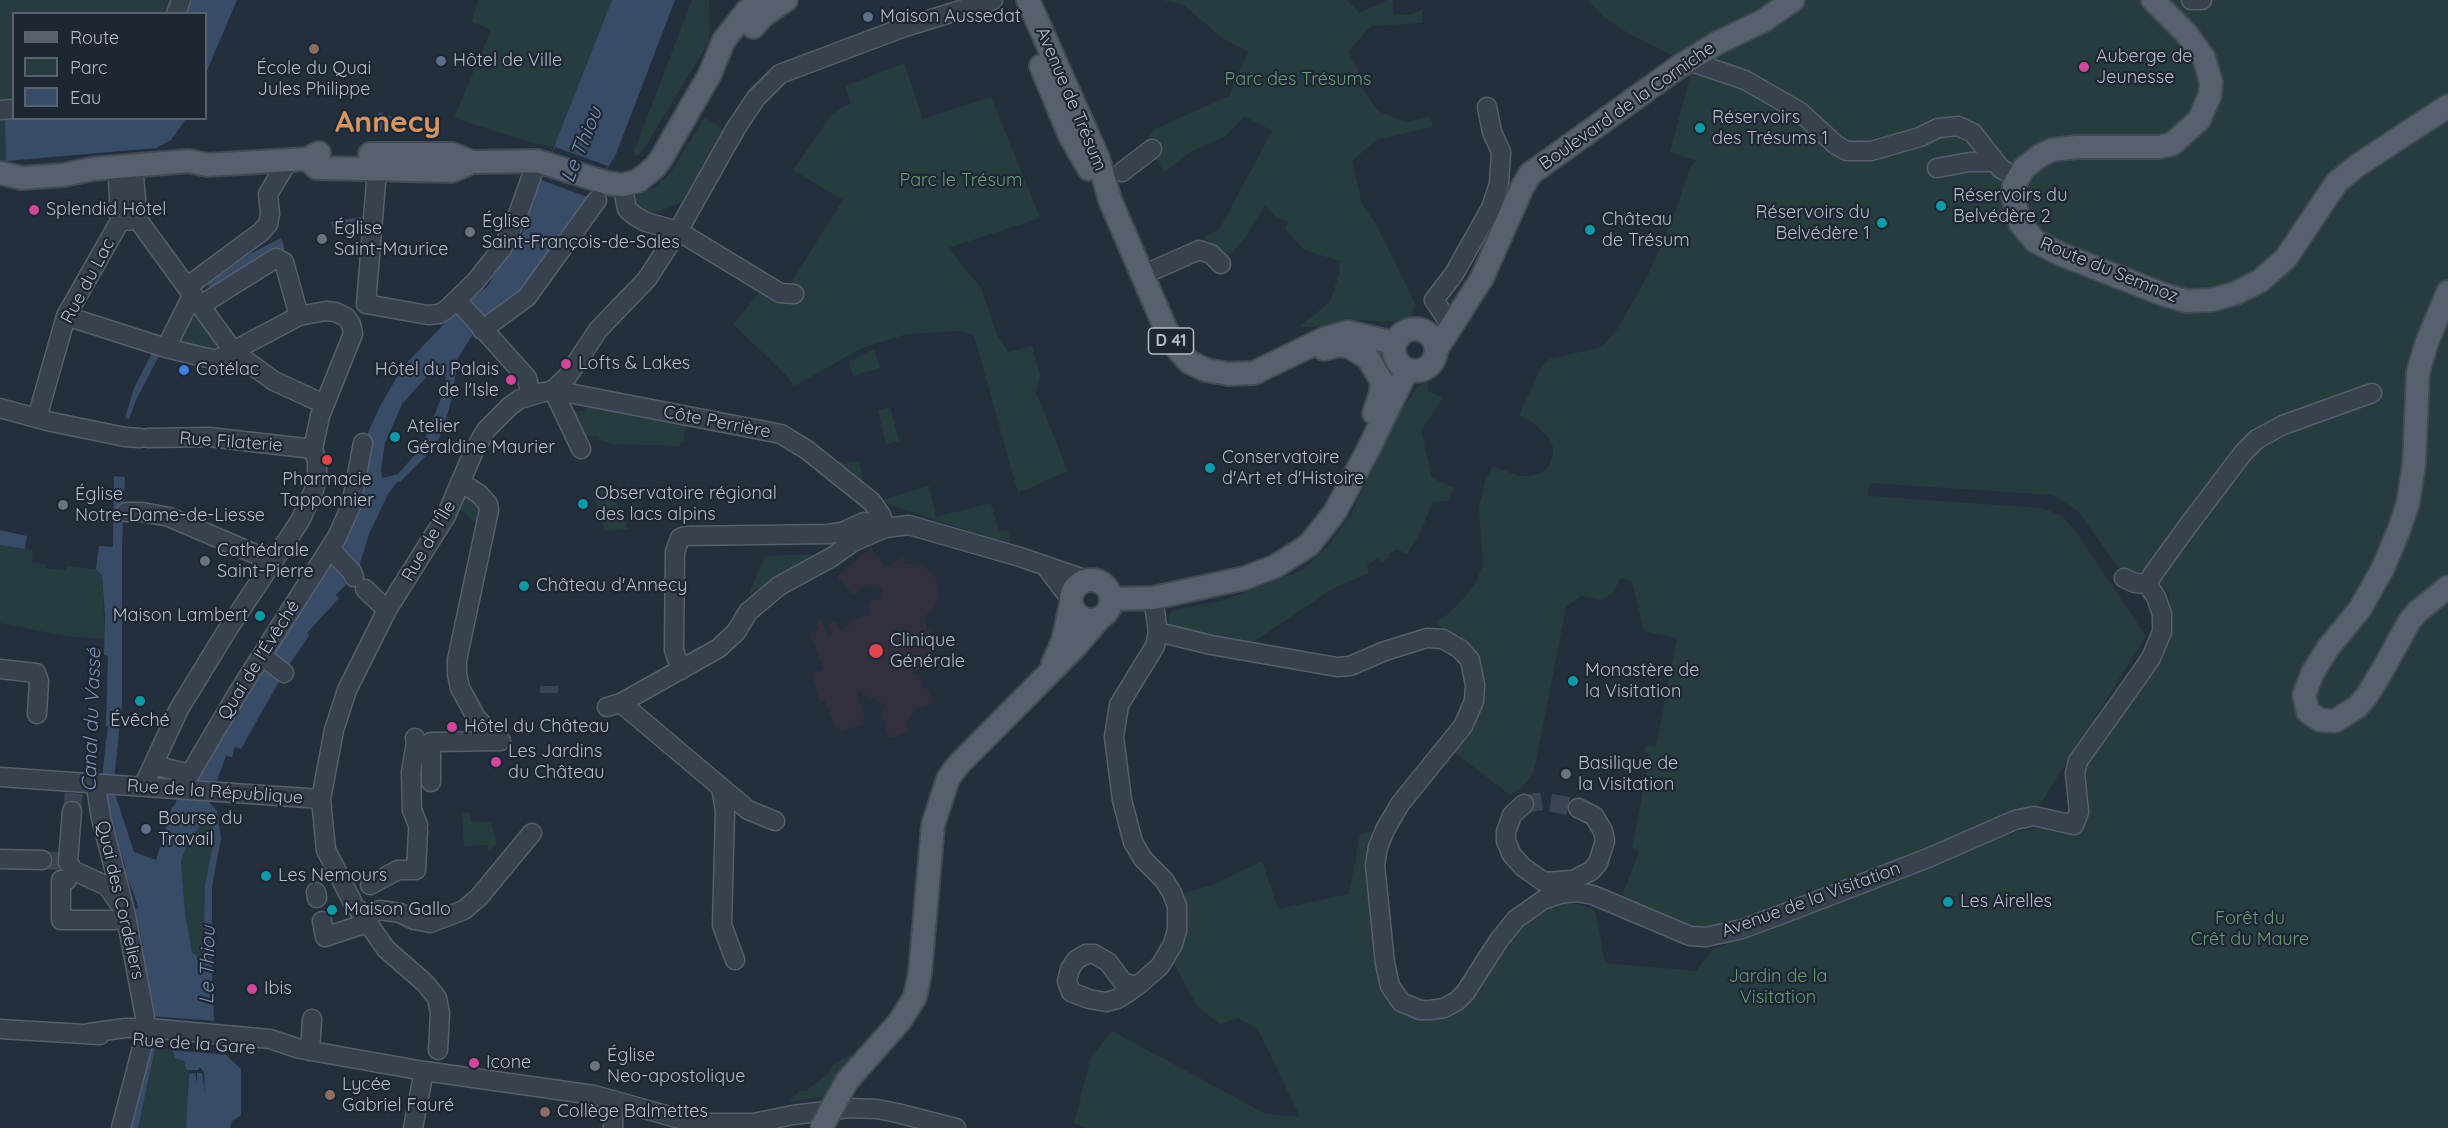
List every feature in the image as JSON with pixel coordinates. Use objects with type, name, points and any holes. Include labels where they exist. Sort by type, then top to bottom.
[{"type":"main road","points":[[0,185],[22,178],[64,175],[92,169],[189,160],[207,165],[298,160],[317,153],[452,154],[472,162],[542,163],[598,190],[622,185],[638,181],[655,167],[710,74],[724,40],[746,12],[761,0]]},
{"type":"main road","points":[[710,74],[728,60],[756,23],[786,0]]},
{"type":"main road","name":"Avenue de Trésum","points":[[1013,0],[1070,136],[1110,200]]},
{"type":"main road","name":"Boulevard de la Corniche","points":[[1436,350],[1454,313],[1482,278],[1530,174],[1716,43],[1762,21],[1793,0]]},
{"type":"main road","points":[[2018,177],[2031,161],[2052,150],[2077,147],[2160,147],[2172,144],[2199,120],[2206,108],[2211,89],[2204,58],[2186,33],[2154,0]]},
{"type":"main road","name":"Avenue de Trésum","points":[[1032,8],[1098,158],[1110,200],[1172,341],[1190,362],[1206,370],[1229,374],[1254,373],[1326,338],[1348,332],[1394,343]]},
{"type":"main road","name":"Route du Semnoz","points":[[2018,177],[2013,196],[2017,214],[2026,232],[2035,241],[2060,254],[2165,295],[2186,301],[2212,300],[2236,293],[2278,268],[2337,182],[2358,165],[2448,106]]},
{"type":"main road","points":[[298,160],[317,168],[452,171],[472,162]]},
{"type":"main road","points":[[64,175],[91,180],[190,174],[207,165]]},
{"type":"main road","points":[[0,173],[22,178]]},
{"type":"main road","points":[[2448,292],[2427,342],[2418,372],[2414,464],[2404,514],[2373,587],[2360,609],[2328,648],[2313,672],[2304,695],[2308,712],[2320,720],[2335,721],[2357,707],[2382,671],[2409,622],[2448,587]]},
{"type":"main road","points":[[1421,329],[1432,337],[1436,350],[1430,365],[1415,372],[1407,370],[1395,359],[1394,343],[1405,331],[1431,327],[1454,313]]},
{"type":"main road","points":[[1307,348],[1317,351],[1339,345],[1350,347],[1368,358],[1376,368],[1382,382],[1381,393],[1372,417],[1368,450]]},
{"type":"main road","points":[[1112,599],[1153,598],[1245,578],[1276,566],[1309,545],[1335,512],[1407,370]]},
{"type":"main road","points":[[821,1128],[847,1081],[900,1021],[915,997],[920,973],[933,825],[948,779],[958,765],[1044,679],[1110,608],[1112,599],[1107,586],[1095,580],[1087,580],[1075,587],[1058,655],[1044,679]]},
{"type":"main road","points":[[1071,602],[1077,615],[1081,618],[1099,619]]},
{"type":"street","name":"Rue de l'Île","points":[[413,1128],[433,1065],[440,1013],[437,998],[425,983],[386,949],[326,850],[321,799],[340,708],[387,610],[446,516],[479,441],[493,422],[510,406],[544,392],[567,377],[598,330],[647,279],[756,98],[780,74],[907,26],[993,0]]},
{"type":"street","points":[[1018,0],[1032,8]]},
{"type":"street","points":[[2191,0],[2202,0]]},
{"type":"street","points":[[1689,61],[1745,80],[1799,111],[1836,145],[1847,151],[1871,151],[1920,137],[1938,128],[1958,126],[1973,133],[2001,169],[2018,177]]},
{"type":"street","points":[[1454,313],[1434,300],[1454,274],[1491,208],[1499,184],[1501,152],[1492,132],[1486,106]]},
{"type":"street","points":[[1122,172],[1152,149]]},
{"type":"street","points":[[166,348],[194,295],[268,224],[270,214],[268,194],[298,160]]},
{"type":"street","points":[[1937,168],[1970,162],[1994,162]]},
{"type":"street","points":[[366,304],[434,315],[459,303],[503,247],[542,163]]},
{"type":"street","points":[[143,787],[179,709],[226,632],[300,521],[314,490],[317,461],[313,449],[324,404],[352,340],[351,324],[366,304],[377,170]]},
{"type":"street","name":"Rue du Lac","points":[[37,418],[66,316],[129,220],[126,178]]},
{"type":"street","points":[[622,185],[627,209],[646,222],[678,231],[780,293],[794,294]]},
{"type":"street","points":[[481,329],[527,297],[598,190]]},
{"type":"street","points":[[129,220],[194,295],[234,352],[274,381],[324,404]]},
{"type":"street","points":[[1143,275],[1199,250],[1211,254],[1221,264]]},
{"type":"street","points":[[194,295],[276,258],[284,262],[299,316]]},
{"type":"street","points":[[459,303],[527,378],[544,392],[581,449]]},
{"type":"street","points":[[66,316],[166,348],[216,360],[299,316],[326,311],[335,312],[341,314],[351,324]]},
{"type":"street","name":"Côte Perrière","points":[[544,392],[781,434],[807,450],[872,502],[881,515],[879,530]]},
{"type":"street","points":[[2124,578],[2134,583],[2147,584],[2152,574],[2243,453],[2258,439],[2283,425],[2372,393]]},
{"type":"street","name":"Rue Filaterie","points":[[0,408],[125,437],[209,437],[313,449]]},
{"type":"street","name":"Quai de l'Évêché","points":[[153,765],[190,774],[236,696],[337,537],[351,506],[363,443]]},
{"type":"street","points":[[431,782],[430,742],[501,741],[477,719],[460,688],[457,674],[457,660],[489,510],[488,504],[463,476]]},
{"type":"street","points":[[126,512],[142,512],[169,518],[274,562]]},
{"type":"street","points":[[681,670],[674,650],[675,552],[680,538],[685,536],[828,534],[842,532],[864,522],[879,530]]},
{"type":"street","points":[[775,821],[753,813],[614,705],[719,648],[735,632],[748,612],[779,586],[879,530],[909,525],[1020,557],[1087,580]]},
{"type":"street","points":[[334,553],[387,610]]},
{"type":"street","points":[[1046,567],[1071,602]]},
{"type":"street","name":"Avenue de la Visitation","points":[[1158,632],[1211,645],[1337,667],[1350,666],[1385,651],[1427,638],[1443,639],[1460,649],[1470,660],[1475,685],[1474,701],[1463,726],[1400,804],[1378,847],[1375,865],[1385,963],[1390,986],[1401,1002],[1420,1010],[1444,1008],[1457,1001],[1516,919],[1543,900],[1560,894],[1577,892],[1593,895],[1690,936],[1706,937],[1742,929],[1793,910],[1929,858],[2015,820],[2034,816],[2074,825],[2079,801],[2075,773],[2078,761],[2145,666],[2162,632],[2162,614],[2156,597],[2147,584]]},
{"type":"street","points":[[1136,986],[1160,966],[1177,930],[1177,906],[1168,887],[1143,859],[1133,842],[1122,800],[1114,737],[1119,705],[1152,652],[1158,632],[1153,598]]},
{"type":"street","points":[[265,658],[284,673]]},
{"type":"street","points":[[0,669],[36,673],[39,681],[37,714]]},
{"type":"street","points":[[323,929],[398,870],[416,870],[418,828],[412,810],[411,772],[418,749]]},
{"type":"street","name":"Rue de la République","points":[[0,777],[74,787],[104,784],[321,799]]},
{"type":"street","name":"Quai des Cordeliers","points":[[104,784],[97,793],[114,867],[140,1033]]},
{"type":"street","points":[[721,786],[725,812],[722,925],[735,960]]},
{"type":"street","points":[[1524,804],[1512,815],[1506,832],[1506,841],[1512,855],[1523,867],[1544,882],[1573,880],[1591,871],[1598,863],[1605,841],[1603,831],[1594,816],[1578,808]]},
{"type":"street","points":[[69,870],[107,886],[122,916],[61,920],[61,880],[69,870],[72,811]]},
{"type":"street","points":[[359,902],[430,923],[464,910],[479,897],[532,833]]},
{"type":"street","points":[[0,859],[42,861]]},
{"type":"street","points":[[107,886],[114,867]]},
{"type":"street","points":[[305,1050],[312,1019]]},
{"type":"street","name":"Rue de la Gare","points":[[0,1029],[140,1033],[229,1040],[289,1052],[305,1050],[433,1065],[594,1095],[684,1120],[706,1123],[753,1123],[802,1113],[849,1108],[877,1109],[920,1117],[956,1128]]},
{"type":"street","points":[[121,1128],[140,1033]]},
{"type":"street","points":[[613,1128],[614,1101]]},
{"type":"shaded area","name":"Clinique Générale","points":[[871,548],[883,563],[884,568],[903,557],[905,564],[916,564],[926,568],[935,577],[938,587],[939,597],[935,606],[924,617],[927,630],[930,629],[936,663],[916,670],[912,661],[910,662],[914,674],[919,675],[922,689],[927,687],[933,703],[915,709],[906,725],[908,732],[895,737],[889,737],[881,714],[885,705],[859,692],[857,693],[865,717],[864,724],[840,732],[838,727],[835,728],[825,701],[820,702],[812,673],[824,670],[810,633],[818,630],[816,622],[821,620],[828,636],[832,634],[829,624],[836,621],[839,629],[849,625],[848,622],[870,614],[868,608],[870,601],[882,598],[882,588],[868,584],[853,595],[837,576]]},
{"type":"green space","points":[[0,0],[192,0],[186,12],[12,12],[12,118],[5,119],[6,167],[0,164]]},
{"type":"green space","points":[[478,0],[612,0],[555,147],[529,142],[454,118],[491,30],[472,22]]},
{"type":"green space","points":[[692,0],[709,0],[710,40],[650,139],[639,155],[634,156],[633,154]]},
{"type":"green space","name":"Parc des Trésums","points":[[1163,0],[1347,0],[1360,13],[1387,0],[1392,0],[1394,14],[1410,15],[1423,9],[1422,23],[1371,26],[1348,52],[1358,70],[1363,89],[1378,111],[1405,122],[1430,117],[1432,122],[1432,127],[1376,140],[1352,161],[1362,204],[1376,224],[1415,303],[1412,316],[1391,322],[1354,320],[1327,326],[1299,327],[1330,302],[1339,275],[1340,261],[1304,250],[1285,229],[1288,222],[1276,217],[1265,205],[1246,237],[1228,257],[1204,237],[1219,230],[1272,131],[1245,116],[1225,137],[1192,151],[1164,172],[1145,141],[1155,129],[1229,96],[1248,52],[1221,37],[1184,5]]},
{"type":"green space","points":[[1587,0],[2448,0],[2448,1128],[1086,1128],[1074,1123],[1091,1057],[1112,1031],[1266,1114],[1300,1117],[1258,1029],[1238,1018],[1220,1024],[1197,1006],[1173,962],[1184,937],[1186,917],[1182,894],[1215,884],[1262,861],[1278,909],[1349,894],[1360,834],[1377,830],[1384,982],[1432,1017],[1496,957],[1517,930],[1542,913],[1564,904],[1577,904],[1595,910],[1605,963],[1696,971],[1713,949],[1859,895],[2004,834],[2043,827],[2064,833],[2079,831],[2082,760],[2170,625],[2169,594],[2151,573],[2135,577],[2132,571],[2121,572],[2078,511],[2053,495],[1870,483],[1868,496],[2042,508],[2062,516],[2076,532],[2146,636],[2039,806],[1704,932],[1628,906],[1623,893],[1639,852],[1632,848],[1650,754],[1645,752],[1646,745],[1656,747],[1677,638],[1644,631],[1632,581],[1620,578],[1614,592],[1602,600],[1581,596],[1566,607],[1536,762],[1531,777],[1520,789],[1510,795],[1450,749],[1473,716],[1463,644],[1459,635],[1453,637],[1435,622],[1447,615],[1463,599],[1476,582],[1483,564],[1479,508],[1485,481],[1493,466],[1519,476],[1529,476],[1542,473],[1549,466],[1553,456],[1553,447],[1548,437],[1532,422],[1519,415],[1542,366],[1550,359],[1602,347],[1618,328],[1648,275],[1676,210],[1690,167],[1696,161],[1670,152],[1690,77],[1673,56],[1631,35],[1605,18]]},
{"type":"green space","name":"Parc le Trésum","points":[[904,63],[923,119],[991,97],[1040,218],[948,248],[981,288],[997,335],[1008,352],[1032,346],[1040,375],[1036,393],[1068,471],[1018,493],[974,335],[959,331],[907,334],[862,348],[794,386],[785,374],[733,324],[763,288],[781,298],[843,200],[793,170],[832,114],[851,103],[845,86]]},
{"type":"green space","points":[[705,117],[727,132],[685,201],[650,213],[636,208],[633,198],[655,187],[671,172]]},
{"type":"green space","points":[[197,315],[219,348],[210,352],[178,343],[184,331],[187,332],[189,329],[186,327],[189,322]]},
{"type":"green space","points":[[874,349],[880,368],[853,376],[849,361]]},
{"type":"green space","points":[[1428,381],[1429,391],[1443,398],[1421,430],[1432,478],[1455,488],[1447,501],[1433,502],[1420,533],[1407,554],[1397,549],[1388,554],[1389,558],[1381,563],[1378,558],[1367,565],[1369,573],[1332,589],[1253,642],[1178,631],[1169,626],[1169,615],[1173,610],[1222,601],[1303,570],[1330,544],[1351,514],[1401,410],[1418,387]]},
{"type":"green space","points":[[587,404],[687,421],[684,441],[681,441],[680,446],[612,444],[600,440],[598,436],[580,436],[568,412],[584,411]]},
{"type":"green space","points":[[890,407],[899,441],[886,444],[878,410]]},
{"type":"green space","points":[[834,462],[859,462],[865,488]]},
{"type":"green space","points":[[609,485],[628,529],[605,531],[592,491]]},
{"type":"green space","points":[[929,486],[936,517],[991,503],[999,531],[1008,530],[1011,545],[879,501]]},
{"type":"green space","points":[[467,489],[480,499],[482,528],[457,507]]},
{"type":"green space","points":[[0,545],[33,550],[32,562],[45,564],[45,568],[66,570],[67,566],[96,569],[102,575],[105,639],[65,636],[0,623]]},
{"type":"green space","points":[[818,554],[748,595],[765,556]]},
{"type":"green space","points":[[462,812],[470,813],[470,821],[491,822],[497,845],[489,850],[487,845],[464,846]]},
{"type":"green space","points":[[206,817],[214,839],[205,885],[203,956],[201,959],[192,952],[185,913],[181,861],[188,842]]},
{"type":"green space","points":[[864,1046],[828,1096],[788,1102],[800,1091],[806,1091],[828,1074],[833,1065]]},
{"type":"green space","points":[[155,1049],[173,1050],[184,1061],[189,1071],[186,1128],[138,1128]]},
{"type":"water","points":[[192,0],[237,0],[207,71],[207,12],[186,12]]},
{"type":"water","name":"Le Thiou","points":[[612,0],[675,0],[616,154],[590,198],[526,289],[475,331],[458,358],[452,398],[443,430],[434,448],[400,482],[398,481],[388,494],[369,534],[359,567],[343,581],[346,584],[336,595],[339,598],[307,633],[309,636],[286,669],[241,749],[235,747],[232,757],[226,756],[216,783],[210,803],[217,811],[221,839],[212,886],[214,1020],[225,1054],[241,1069],[241,1115],[232,1121],[230,1128],[186,1128],[189,1074],[195,1073],[197,1084],[197,1073],[202,1073],[205,1094],[204,1073],[201,1068],[187,1070],[184,1061],[175,1058],[173,1050],[155,1049],[138,1128],[123,1128],[147,1048],[137,948],[143,947],[135,909],[138,908],[137,903],[124,869],[126,868],[120,850],[110,847],[98,793],[115,794],[134,852],[156,860],[172,807],[175,805],[182,784],[339,544],[367,435],[380,406],[403,367],[462,305],[487,287],[491,277],[513,248],[515,249],[530,217],[527,215]],"holes":[[[446,364],[445,383],[440,401],[422,447],[398,474],[382,478],[385,443],[402,404],[429,374]],[[206,817],[214,839],[205,885],[203,956],[200,959],[192,952],[185,913],[181,861],[188,842]]]},
{"type":"water","points":[[379,112],[395,118],[389,133],[374,127]]},
{"type":"water","points":[[5,119],[185,120],[171,140],[156,148],[6,161]]},
{"type":"water","points":[[361,217],[360,230],[350,228],[334,233],[331,222]]},
{"type":"water","points":[[281,238],[285,249],[255,263],[213,292],[207,284],[250,254]]},
{"type":"water","points":[[152,353],[159,356],[136,400],[129,419],[125,418],[134,388]]},
{"type":"water","points":[[114,476],[125,477],[122,544],[122,705],[116,758],[105,757],[108,726],[106,726],[108,656],[104,655],[105,616],[102,575],[96,569],[99,546],[113,547]]},
{"type":"water","points":[[0,530],[27,536],[25,549],[0,545]]},
{"type":"pier","points":[[555,147],[608,166],[590,198],[541,180]]},
{"type":"pier","points":[[149,1016],[218,1021],[221,1038],[231,1055],[147,1048]]},
{"type":"waterway","name":"Canal du Vassé","points":[[107,790],[112,741]]},
{"type":"tunnel","points":[[549,686],[549,693]]},
{"type":"tunnel","points":[[72,811],[74,791]]},
{"type":"tunnel","points":[[1524,804],[1543,801],[1578,808]]},
{"type":"tunnel","points":[[42,860],[68,862]]},
{"type":"place","name":"Maison Aussedat","points":[[868,17]]},
{"type":"place","name":"École du Quai Jules Philippe","points":[[314,49]]},
{"type":"place","name":"Hôtel de Ville","points":[[441,61]]},
{"type":"place","name":"Auberge de Jeunesse","points":[[2084,67]]},
{"type":"place","name":"Réservoirs des Trésums 1","points":[[1700,128]]},
{"type":"place","name":"Réservoirs du Belvédère 2","points":[[1941,206]]},
{"type":"place","name":"Splendid Hôtel","points":[[34,210]]},
{"type":"place","name":"Réservoirs du Belvédère 1","points":[[1882,223]]},
{"type":"place","name":"Château de Trésum","points":[[1590,230]]},
{"type":"place","name":"Église Saint-François-de-Sales","points":[[470,232]]},
{"type":"place","name":"Église Saint-Maurice","points":[[322,239]]},
{"type":"place","name":"Lofts & Lakes","points":[[566,364]]},
{"type":"place","name":"Cotélac","points":[[184,370]]},
{"type":"place","name":"Hôtel du Palais de l'Isle","points":[[511,380]]},
{"type":"place","name":"Atelier Géraldine Maurier","points":[[395,437]]},
{"type":"place","name":"Pharmacie Tapponnier","points":[[327,460]]},
{"type":"place","name":"Conservatoire d'Art et d'Histoire","points":[[1210,468]]},
{"type":"place","name":"Observatoire régional des lacs alpins","points":[[583,504]]},
{"type":"place","name":"Église Notre-Dame-de-Liesse","points":[[63,505]]},
{"type":"place","name":"Cathédrale Saint-Pierre","points":[[205,561]]},
{"type":"place","name":"Château d'Annecy","points":[[524,586]]},
{"type":"place","name":"Maison Lambert","points":[[260,616]]},
{"type":"place","name":"Clinique Générale","points":[[876,651]]},
{"type":"place","name":"Monastère de la Visitation","points":[[1573,681]]},
{"type":"place","name":"Évêché","points":[[140,701]]},
{"type":"place","name":"Hôtel du Château","points":[[452,727]]},
{"type":"place","name":"Les Jardins du Château","points":[[496,762]]},
{"type":"place","name":"Basilique de la Visitation","points":[[1566,774]]},
{"type":"place","name":"Bourse du Travail","points":[[146,829]]},
{"type":"place","name":"Les Nemours","points":[[266,876]]},
{"type":"place","name":"Les Airelles","points":[[1948,902]]},
{"type":"place","name":"Maison Gallo","points":[[332,910]]},
{"type":"place","name":"Ibis","points":[[252,989]]},
{"type":"place","name":"Icone","points":[[474,1063]]},
{"type":"place","name":"Église Neo-apostolique","points":[[595,1066]]},
{"type":"place","name":"Lycée Gabriel Fauré","points":[[330,1095]]},
{"type":"place","name":"Collège Balmettes","points":[[545,1112]]},
{"type":"district","name":"Annecy","points":[[388,123]]},
{"type":"park label","name":"Forêt du Crêt du Maure","points":[[2250,929]]},
{"type":"park label","name":"Jardin de la Visitation","points":[[1778,987]]}]
